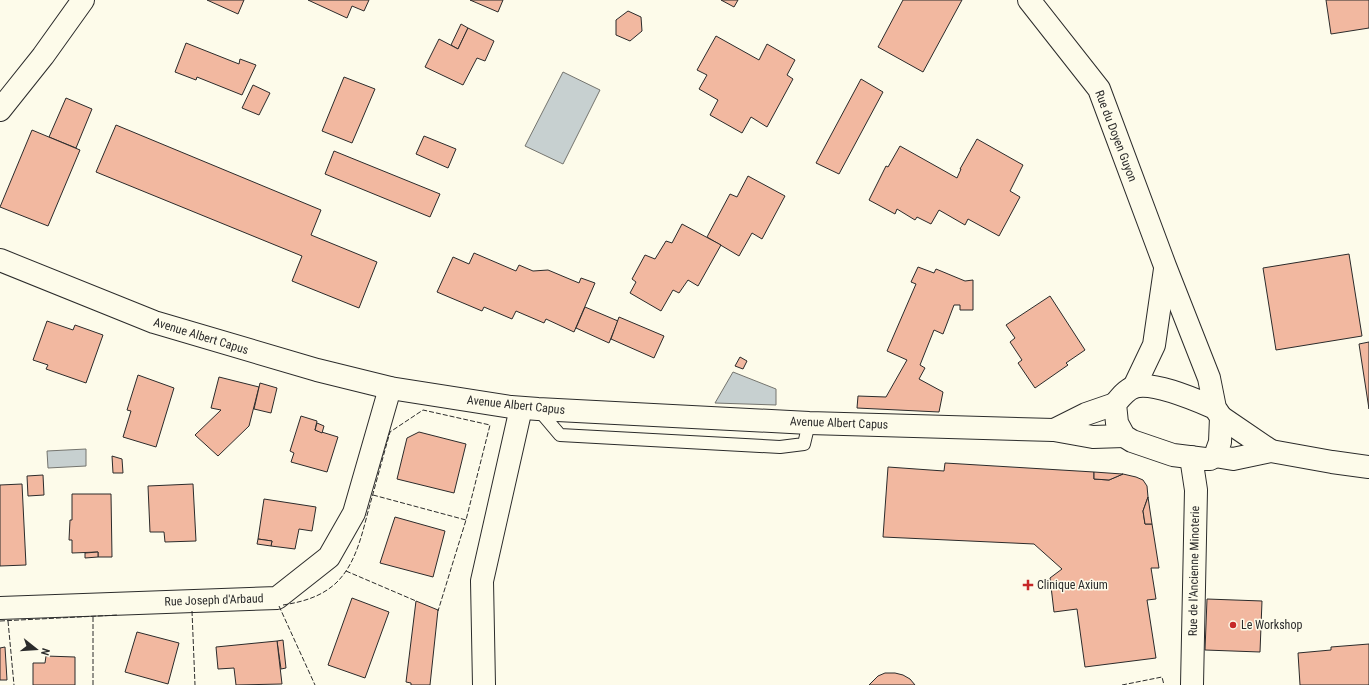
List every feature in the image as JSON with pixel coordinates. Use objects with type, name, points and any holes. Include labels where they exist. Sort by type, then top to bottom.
[{"type":"street","points":[[0,110],[43,56],[83,0]]},
{"type":"street","name":"Rue du Doyen Guyon","points":[[1029,0],[1099,89],[1208,378],[1218,412],[1220,442],[1215,456]]},
{"type":"street","name":"Avenue Albert Capus","points":[[0,260],[154,322],[317,370],[390,388],[529,409],[809,423],[1054,430],[1093,437],[1124,436]]},
{"type":"street","name":"Rue du Doyen Guyon","points":[[1134,387],[1154,345],[1165,266]]},
{"type":"street","points":[[1271,452],[1218,412],[1162,388],[1134,387],[1123,395],[1115,404],[1117,422],[1124,436],[1132,441],[1173,455],[1205,459],[1210,459],[1215,456],[1233,460],[1271,452],[1369,467]]},
{"type":"street","name":"Rue Joseph d'Arbaud","points":[[0,608],[277,598],[329,557],[354,513],[390,388]]},
{"type":"street","name":"Avenue Albert Capus","points":[[1054,430],[1086,414],[1115,404]]},
{"type":"street","points":[[484,685],[482,581],[529,409]]},
{"type":"street","name":"Rue de l'Ancienne Minoterie","points":[[1191,457],[1196,490],[1192,685]]},
{"type":"shaded area","points":[[563,72],[600,90],[563,164],[525,146]]},
{"type":"shaded area","points":[[733,372],[776,389],[776,405],[715,403]]},
{"type":"shaded area","points":[[86,449],[86,466],[48,468],[47,451]]},
{"type":"building","points":[[207,0],[244,0],[238,14]]},
{"type":"building","points":[[308,0],[369,0],[364,11],[352,6],[347,18]]},
{"type":"building","points":[[470,0],[503,0],[498,12]]},
{"type":"building","points":[[721,0],[738,0],[734,7]]},
{"type":"building","points":[[903,0],[962,0],[923,72],[878,47]]},
{"type":"building","points":[[1326,0],[1369,0],[1369,28],[1331,34]]},
{"type":"building","points":[[628,11],[641,17],[642,31],[630,41],[616,35],[616,20]]},
{"type":"building","points":[[461,24],[468,28],[458,49],[451,45]]},
{"type":"building","points":[[468,28],[494,41],[485,61],[477,58],[463,85],[425,67],[439,39],[458,49]]},
{"type":"building","points":[[716,36],[759,60],[767,44],[795,60],[787,75],[793,79],[767,127],[751,117],[742,133],[710,115],[718,100],[699,89],[707,75],[697,70]]},
{"type":"building","points":[[186,43],[239,64],[240,59],[256,65],[242,95],[197,77],[196,80],[175,72]]},
{"type":"building","points":[[344,77],[375,89],[352,143],[322,131]]},
{"type":"building","points":[[861,79],[883,92],[839,174],[816,163]]},
{"type":"building","points":[[253,85],[270,93],[259,115],[242,108]]},
{"type":"building","points":[[66,98],[92,109],[76,148],[49,137]]},
{"type":"building","points":[[116,125],[321,210],[311,235],[377,262],[359,308],[292,281],[302,256],[96,172]]},
{"type":"building","points":[[32,130],[80,150],[48,226],[0,207]]},
{"type":"building","points":[[424,136],[456,149],[448,168],[416,154]]},
{"type":"building","points":[[977,139],[1023,165],[1010,191],[1020,197],[999,236],[968,219],[965,225],[939,210],[931,224],[917,217],[915,220],[897,209],[895,214],[869,200],[886,166],[888,167],[900,146],[957,178],[960,169]]},
{"type":"building","points":[[334,151],[440,194],[430,217],[325,174]]},
{"type":"building","points":[[748,176],[785,196],[762,239],[752,233],[739,256],[707,237],[730,194],[737,197]]},
{"type":"building","points":[[682,224],[721,245],[698,286],[688,280],[679,293],[673,290],[661,311],[630,293],[636,282],[632,279],[645,255],[655,259],[666,241],[672,243]]},
{"type":"building","points":[[474,253],[516,271],[519,265],[533,271],[548,270],[579,283],[581,278],[595,283],[574,332],[546,319],[544,323],[516,311],[512,319],[484,307],[482,311],[437,292],[453,257],[469,264]]},
{"type":"building","points":[[1349,254],[1362,336],[1276,350],[1263,268]]},
{"type":"building","points":[[918,267],[934,273],[936,269],[965,281],[973,280],[973,310],[960,310],[960,305],[954,305],[943,334],[934,330],[920,365],[925,368],[919,379],[943,392],[939,412],[857,408],[858,396],[886,397],[907,360],[887,351],[916,284],[911,282]]},
{"type":"building","points":[[1050,296],[1085,350],[1066,363],[1068,365],[1035,388],[1018,363],[1022,360],[1010,342],[1015,338],[1006,325]]},
{"type":"building","points":[[585,307],[618,321],[609,343],[576,328]]},
{"type":"building","points":[[619,317],[664,336],[654,358],[611,339]]},
{"type":"building","points":[[47,321],[73,330],[75,325],[103,335],[86,383],[46,369],[48,365],[33,360]]},
{"type":"building","points":[[1369,342],[1369,409],[1359,344]]},
{"type":"building","points":[[740,357],[747,361],[743,369],[735,366]]},
{"type":"building","points":[[138,375],[174,388],[156,447],[123,437],[131,411],[127,410]]},
{"type":"building","points":[[219,377],[259,387],[249,426],[218,456],[195,435],[221,410],[211,408]]},
{"type":"building","points":[[260,383],[277,388],[271,413],[254,409]]},
{"type":"building","points":[[301,416],[317,421],[315,430],[338,437],[327,472],[291,462],[294,453],[290,451]]},
{"type":"building","points":[[317,423],[324,426],[322,433],[315,430]]},
{"type":"building","points":[[419,432],[466,444],[454,493],[397,479],[407,438]]},
{"type":"building","points":[[112,456],[122,459],[123,473],[113,473]]},
{"type":"building","points":[[945,463],[1094,472],[1094,479],[1109,480],[1123,474],[1143,480],[1147,486],[1148,497],[1143,511],[1145,524],[1152,524],[1159,568],[1151,568],[1156,599],[1147,600],[1156,658],[1085,667],[1077,609],[1054,612],[1050,578],[1062,569],[1034,544],[883,537],[888,467],[944,471]]},
{"type":"building","points":[[1094,472],[1123,474],[1109,480],[1094,479]]},
{"type":"building","points":[[43,475],[44,495],[28,496],[27,476]]},
{"type":"building","points":[[22,484],[26,565],[0,566],[0,485]]},
{"type":"building","points":[[193,484],[196,541],[165,542],[164,532],[150,532],[148,486]]},
{"type":"building","points":[[72,494],[111,494],[112,557],[98,557],[98,552],[72,553],[72,540],[69,540],[70,520],[72,520]]},
{"type":"building","points":[[1148,497],[1152,524],[1145,524],[1143,511]]},
{"type":"building","points":[[264,499],[316,507],[312,531],[299,529],[295,549],[271,546],[272,541],[258,539]]},
{"type":"building","points":[[395,517],[445,531],[433,577],[380,563]]},
{"type":"building","points":[[258,539],[272,541],[271,546],[257,544]]},
{"type":"building","points":[[98,552],[98,557],[85,558],[85,553]]},
{"type":"building","points":[[352,598],[389,612],[365,678],[328,665]]},
{"type":"building","name":"Le Workshop","points":[[1207,599],[1262,601],[1260,652],[1205,650]]},
{"type":"building","points":[[416,601],[438,610],[430,685],[411,685],[411,683],[406,682]]},
{"type":"building","points":[[137,632],[179,643],[168,684],[125,672]]},
{"type":"building","points":[[283,640],[286,668],[281,669],[277,641]]},
{"type":"building","points":[[277,641],[282,684],[236,685],[234,668],[218,669],[216,647]]},
{"type":"building","points":[[1369,644],[1369,685],[1300,685],[1298,653],[1331,650],[1331,647]]},
{"type":"building","points":[[5,647],[7,680],[0,680],[0,648]]},
{"type":"building","points":[[46,656],[75,657],[75,685],[33,685],[33,663],[45,663]]},
{"type":"building","points":[[885,673],[903,675],[910,679],[915,685],[869,685],[878,676]]},
{"type":"fence","points":[[283,605],[304,600],[324,592],[336,583],[349,567],[361,538],[390,432],[423,410],[490,425],[466,520],[438,611]]},
{"type":"fence","points":[[373,495],[466,520]]},
{"type":"fence","points":[[346,571],[416,601]]},
{"type":"fence","points":[[279,606],[315,685]]},
{"type":"fence","points":[[192,611],[195,685]]},
{"type":"fence","points":[[0,621],[118,615]]},
{"type":"fence","points":[[93,616],[93,685]]},
{"type":"fence","points":[[8,621],[14,685]]},
{"type":"fence","points":[[1122,685],[1162,677],[1164,685]]},
{"type":"place","name":"Clinique Axium","points":[[1028,585]]},
{"type":"place","name":"Le Workshop","points":[[1233,625]]}]
